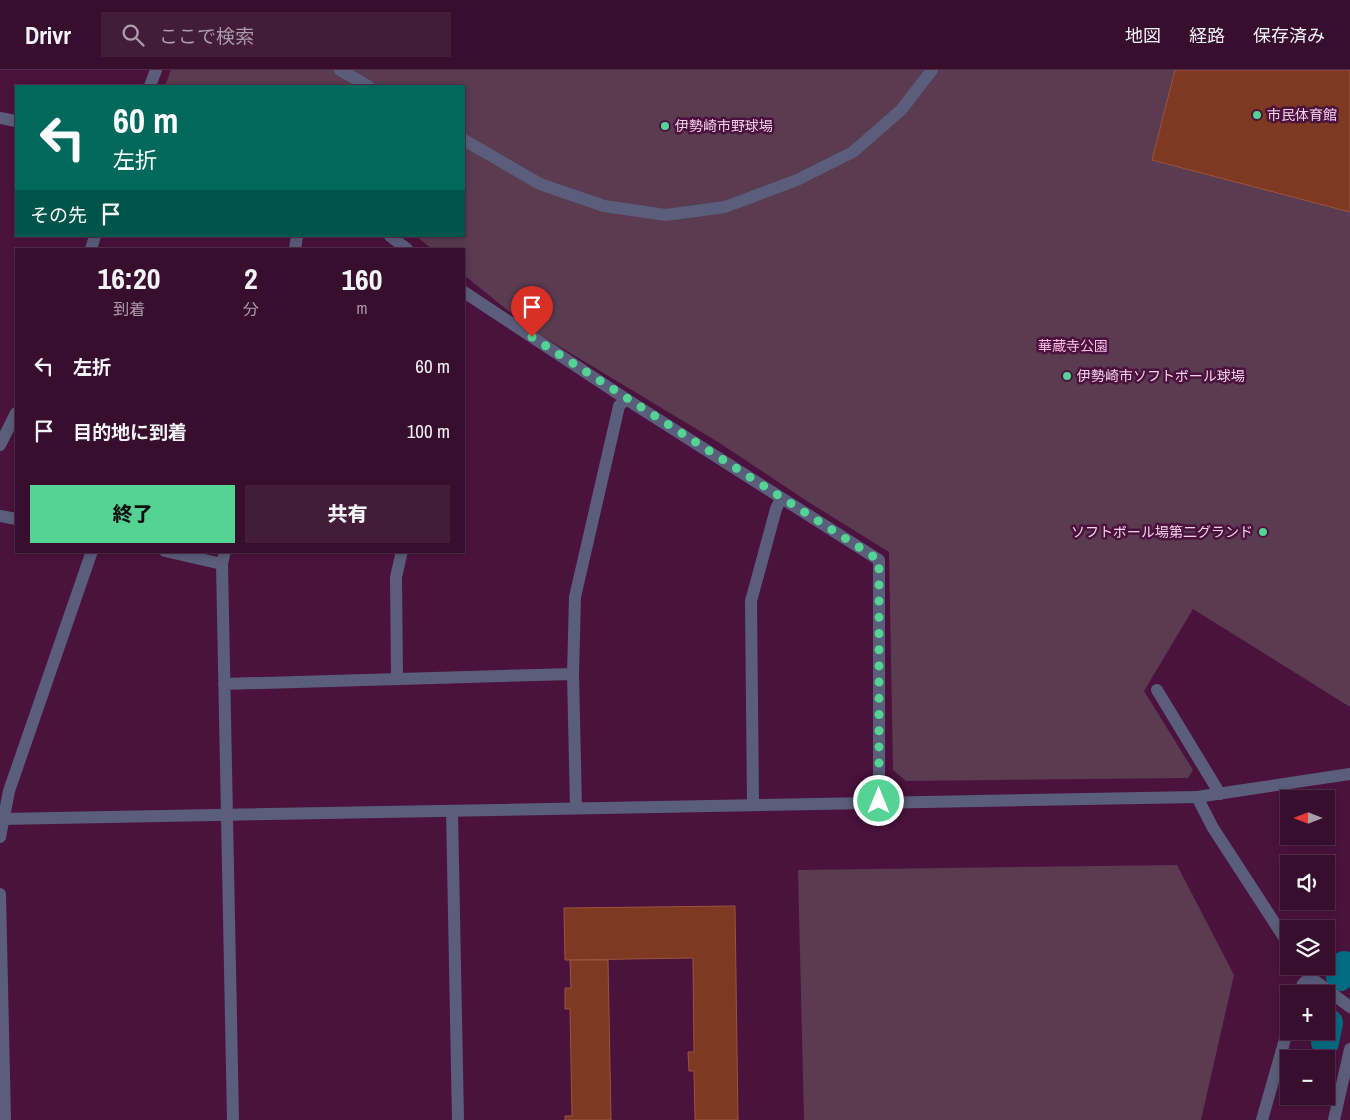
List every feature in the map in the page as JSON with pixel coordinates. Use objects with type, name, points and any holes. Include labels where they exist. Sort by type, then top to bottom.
[{"type":"street","points":[[150,85],[156,70]]},
{"type":"street","points":[[340,70],[364,79]]},
{"type":"street","points":[[465,141],[540,184],[604,206],[666,215],[725,207],[797,180],[853,152],[901,110],[932,70]]},
{"type":"street","points":[[0,118],[15,122]]},
{"type":"street","points":[[391,237],[406,248]]},
{"type":"street","points":[[466,298],[879,560],[879,801]]},
{"type":"street","points":[[576,808],[573,674],[575,597],[619,406],[626,399]]},
{"type":"street","points":[[0,445],[15,415]]},
{"type":"street","points":[[753,804],[751,601],[776,509],[781,498]]},
{"type":"street","points":[[0,516],[15,519]]},
{"type":"street","points":[[0,837],[1,819],[9,790],[91,553]]},
{"type":"street","points":[[173,553],[222,564]]},
{"type":"street","points":[[225,553],[222,564],[232,1120]]},
{"type":"street","points":[[397,678],[396,577],[402,553]]},
{"type":"street","points":[[224,684],[573,674]]},
{"type":"street","points":[[1157,690],[1220,794]]},
{"type":"street","points":[[1,819],[1197,796],[1350,774]]},
{"type":"street","points":[[1197,796],[1213,828],[1280,931]]},
{"type":"street","points":[[452,811],[458,1120]]},
{"type":"street","points":[[0,894],[5,1120]]},
{"type":"street","points":[[1308,975],[1350,1007]]},
{"type":"street","points":[[1302,985],[1310,978]]},
{"type":"street","points":[[1262,1120],[1285,1040]]},
{"type":"street","points":[[1334,1120],[1350,1048]]},
{"type":"green space","name":"華蔵寺公園","points":[[171,70],[1350,70],[1350,707],[1193,609],[1144,691],[1193,770],[1188,778],[906,781],[893,770],[889,552],[810,503],[718,442],[532,330],[465,276],[465,248],[431,248],[417,237],[465,237],[465,85],[165,85]]},
{"type":"green space","points":[[1177,865],[1234,975],[1201,1120],[804,1120],[798,870]]},
{"type":"building","name":"市民体育館","points":[[1175,70],[1350,70],[1350,212],[1152,160]]},
{"type":"building","points":[[735,906],[738,1120],[695,1120],[694,1071],[689,1071],[688,1052],[694,1052],[693,958],[565,960],[564,908]]},
{"type":"building","points":[[570,960],[608,960],[611,1120],[565,1120],[565,1116],[572,1116],[570,1009],[565,1009],[565,988],[571,988]]},
{"type":"waterway","points":[[1340,977],[1344,965]]},
{"type":"place","name":"市民体育館","points":[[1257,115]]},
{"type":"place","name":"伊勢崎市野球場","points":[[665,126]]},
{"type":"place","name":"伊勢崎市ソフトボール球場","points":[[1067,376]]},
{"type":"place","name":"ソフトボール場第二グランド","points":[[1263,532]]},
{"type":"route","points":[[532,337],[879,560],[879,801]]}]
